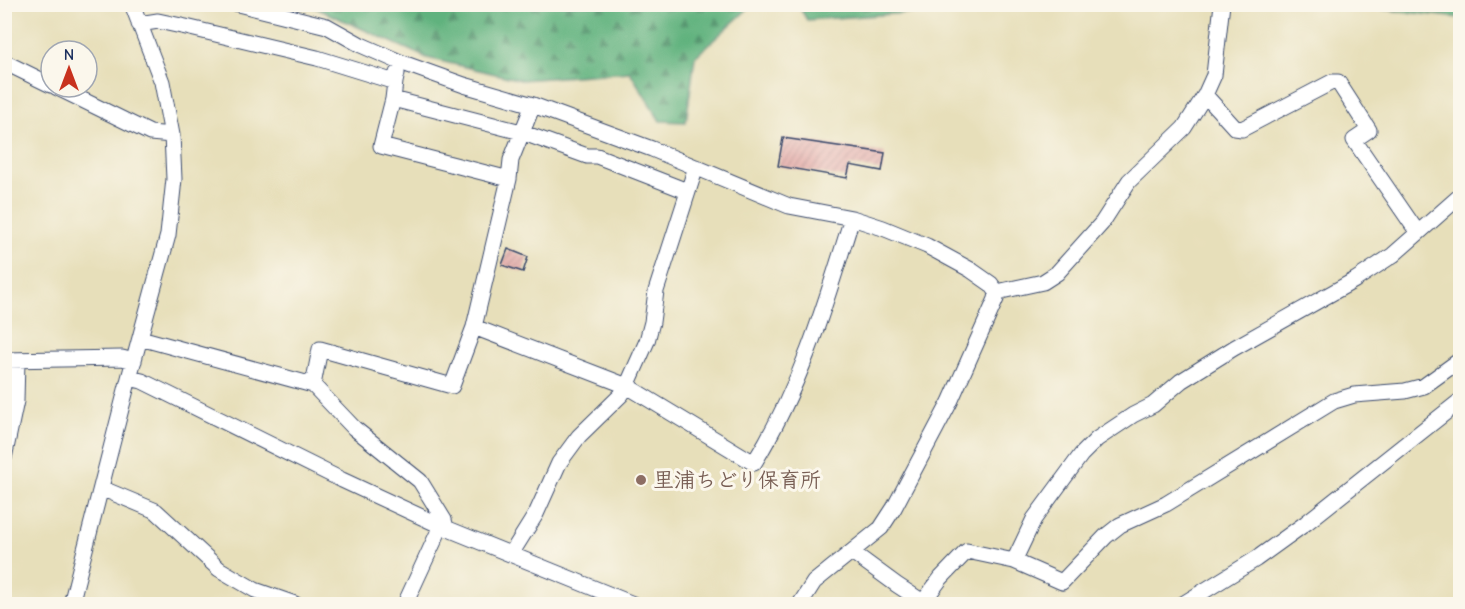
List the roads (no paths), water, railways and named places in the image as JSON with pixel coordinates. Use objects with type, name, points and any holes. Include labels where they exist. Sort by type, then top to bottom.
[{"type":"street","points":[[71,604],[168,235],[174,179],[172,135],[162,82],[132,4]]},
{"type":"street","points":[[238,4],[327,26],[361,45],[400,62],[464,85],[533,105],[696,167],[789,206],[852,218],[927,246],[971,270],[991,284],[997,292],[996,298],[950,402],[902,496],[881,528],[814,582],[800,604]]},
{"type":"street","points":[[997,292],[1043,282],[1057,273],[1102,223],[1129,181],[1184,128],[1215,75],[1222,4]]},
{"type":"street","points":[[139,24],[168,22],[317,58],[395,82]]},
{"type":"street","points":[[4,62],[39,79]]},
{"type":"street","points":[[400,62],[381,146],[509,179]]},
{"type":"street","points":[[1205,95],[1235,128],[1242,129],[1332,82],[1338,82],[1369,130],[1354,140],[1418,233]]},
{"type":"street","points":[[81,99],[150,133],[172,135]]},
{"type":"street","points":[[393,99],[522,132],[587,156],[597,156],[687,191]]},
{"type":"street","points":[[313,385],[320,349],[452,386],[474,327],[509,179],[511,160],[533,105]]},
{"type":"street","points":[[511,554],[536,514],[559,463],[579,436],[621,395],[627,386],[647,341],[656,291],[696,167]]},
{"type":"street","points":[[1014,561],[1034,519],[1081,455],[1097,440],[1132,415],[1153,405],[1198,370],[1355,280],[1393,255],[1461,196]]},
{"type":"street","points":[[474,327],[627,386],[754,463],[788,400],[822,316],[852,218]]},
{"type":"street","points":[[140,338],[313,385],[354,428],[420,481],[444,520],[443,527],[405,604]]},
{"type":"street","points":[[4,458],[16,401],[10,360],[122,358],[134,361]]},
{"type":"street","points":[[852,552],[923,603],[967,551],[1014,561],[1062,582],[1106,536],[1120,525],[1166,504],[1335,401],[1354,395],[1405,391],[1424,386],[1461,360]]},
{"type":"street","points":[[129,378],[142,381],[443,527],[633,604]]},
{"type":"street","points":[[1183,604],[1256,559],[1306,523],[1461,401]]},
{"type":"street","points":[[101,488],[156,511],[219,569],[255,590],[293,604]]},
{"type":"place","name":"里浦ちどり保育所","points":[[641,480]]}]
